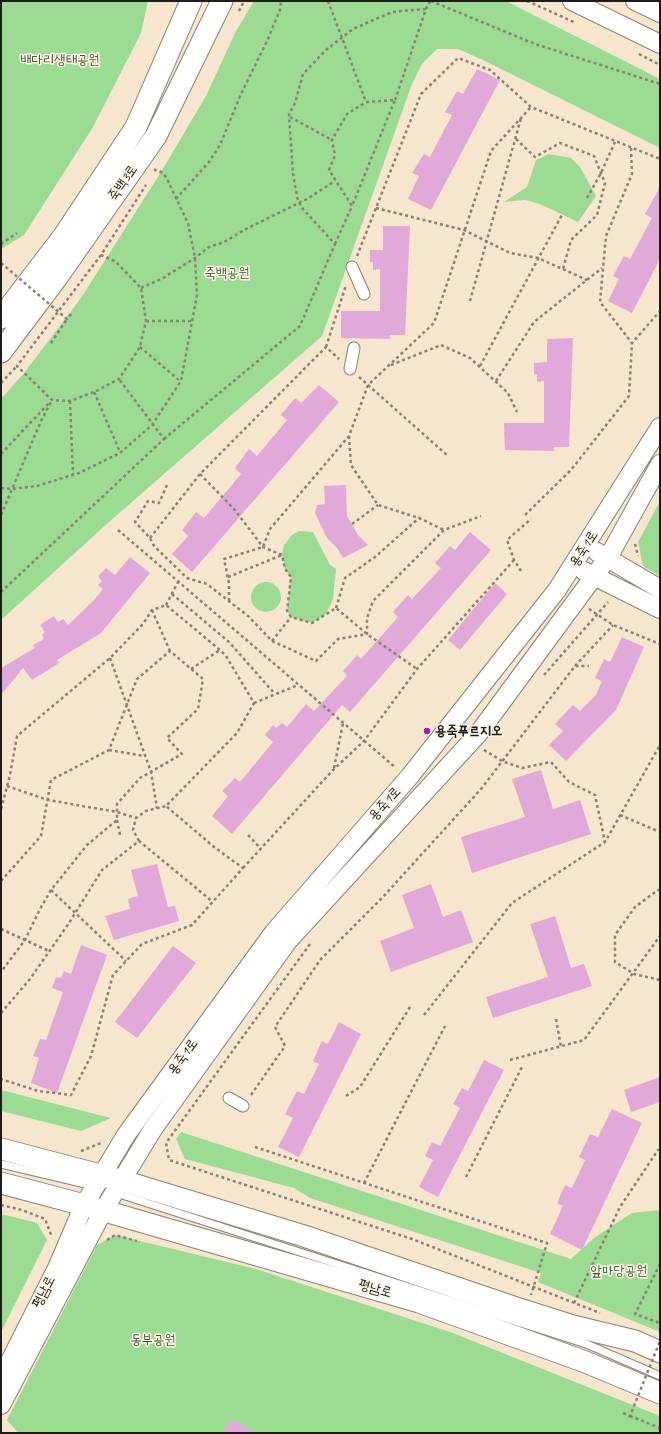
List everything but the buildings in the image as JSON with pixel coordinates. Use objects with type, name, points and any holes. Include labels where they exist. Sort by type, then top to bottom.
[{"type":"main road","name":"죽백3로","points":[[1,318],[63,238],[136,127],[191,1]]},
{"type":"main road","name":"죽백3로","points":[[1,352],[58,276],[156,136],[222,1]]},
{"type":"main road","name":"평남로","points":[[1,1149],[102,1194],[420,1302],[583,1361],[660,1393]]},
{"type":"main road","name":"평남로","points":[[1,1183],[102,1194],[304,1236],[534,1314],[635,1341],[656,1345]]},
{"type":"street","points":[[572,1],[660,44]]},
{"type":"street","points":[[635,1],[660,13]]},
{"type":"street","points":[[352,267],[364,294]]},
{"type":"street","points":[[350,369],[354,348]]},
{"type":"street","name":"용죽1로","points":[[102,1194],[126,1135],[274,932],[410,776],[557,590],[660,427]]},
{"type":"street","points":[[1,1405],[102,1194],[153,1129],[288,941],[478,734],[607,558],[660,464]]},
{"type":"street","points":[[586,545],[660,588]]},
{"type":"street","points":[[573,565],[660,609]]},
{"type":"street","points":[[229,1098],[243,1106]]},
{"type":"street","name":"평남로","points":[[1,1379],[57,1268],[102,1194]]},
{"type":"lane","points":[[1,1164],[586,1344],[660,1376]]},
{"type":"lane","points":[[192,1228],[581,1350]]},
{"type":"lane","points":[[534,1314],[586,1344]]},
{"type":"lane","points":[[602,1360],[660,1386]]},
{"type":"path","points":[[176,199],[209,162],[220,145],[241,94],[270,34],[280,10],[281,1]]},
{"type":"path","points":[[328,1],[366,102]]},
{"type":"path","points":[[1,592],[164,439],[300,326],[352,206],[395,100],[426,9],[431,1],[535,44],[660,84]]},
{"type":"path","points":[[527,1],[578,24]]},
{"type":"path","points":[[335,244],[299,203],[293,174],[290,116],[303,74],[326,50],[353,29],[392,12],[426,9]]},
{"type":"path","points":[[637,53],[660,65]]},
{"type":"path","points":[[150,538],[200,474],[326,347],[352,267],[422,94],[458,58],[490,70],[531,106],[615,142],[660,159]]},
{"type":"path","points":[[352,206],[329,170],[335,155],[332,140],[347,114],[366,102],[395,100]]},
{"type":"path","points":[[229,601],[228,577],[224,559],[263,546],[270,529],[349,436],[368,385],[434,323],[491,151],[531,106]]},
{"type":"path","points":[[290,116],[332,140]]},
{"type":"path","points":[[470,301],[488,242],[522,116]]},
{"type":"path","points":[[516,138],[535,157],[560,143],[594,156],[605,183],[597,215],[571,240],[563,269]]},
{"type":"path","points":[[587,198],[601,173],[615,142]]},
{"type":"path","points":[[631,148],[632,174],[606,236],[600,302],[632,343]]},
{"type":"path","points":[[151,176],[156,170]]},
{"type":"path","points":[[1,488],[11,489],[37,486],[74,474],[120,453],[152,425],[181,381],[197,295],[195,258],[188,223],[161,172]]},
{"type":"path","points":[[141,288],[163,278],[195,258],[209,247],[224,242],[248,228],[299,203],[335,181]]},
{"type":"path","points":[[1,383],[17,366],[101,256],[147,183]]},
{"type":"path","points":[[376,208],[464,230],[510,253],[538,258],[587,280]]},
{"type":"path","points":[[480,366],[563,213]]},
{"type":"path","points":[[1,244],[17,233]]},
{"type":"path","points":[[17,366],[52,400],[70,401],[94,392],[119,379],[140,347],[146,321],[141,288],[116,262],[101,256]]},
{"type":"path","points":[[1,263],[68,319]]},
{"type":"path","points":[[496,381],[534,322],[603,267]]},
{"type":"path","points":[[525,515],[571,470],[629,396],[632,343],[660,311]]},
{"type":"path","points":[[50,343],[73,312]]},
{"type":"path","points":[[146,321],[193,321]]},
{"type":"path","points":[[388,366],[441,345],[470,358],[480,366],[508,392],[517,412]]},
{"type":"path","points":[[140,347],[181,381]]},
{"type":"path","points":[[326,347],[448,456]]},
{"type":"path","points":[[119,379],[164,439]]},
{"type":"path","points":[[94,392],[120,453]]},
{"type":"path","points":[[1,454],[52,400]]},
{"type":"path","points":[[1,515],[11,489],[52,400]]},
{"type":"path","points":[[70,401],[74,474]]},
{"type":"path","points":[[349,436],[351,465],[378,505],[419,518],[444,530]]},
{"type":"path","points":[[200,474],[234,509],[263,546],[282,555]]},
{"type":"path","points":[[167,485],[159,503],[148,501],[135,522],[150,538],[154,546],[187,578],[207,584],[248,616],[272,642],[316,661],[338,640],[367,634]]},
{"type":"path","points":[[352,524],[378,505]]},
{"type":"path","points":[[367,634],[367,618],[373,601],[444,530],[481,516]]},
{"type":"path","points":[[282,555],[285,569],[291,577],[287,611],[291,617],[312,623],[336,608],[345,578],[375,557],[419,518]]},
{"type":"path","points":[[521,571],[514,560],[507,540],[531,519]]},
{"type":"path","points":[[118,530],[394,767],[410,776]]},
{"type":"path","points":[[635,542],[638,558]]},
{"type":"path","points":[[228,577],[282,555]]},
{"type":"path","points":[[1,1079],[38,1091],[71,1095],[91,1056],[113,975],[142,944],[192,925],[334,769],[364,741],[417,669],[514,560]]},
{"type":"path","points":[[1,810],[17,736],[110,658],[143,624],[152,610],[166,605],[178,582]]},
{"type":"path","points":[[172,594],[229,642],[275,694]]},
{"type":"path","points":[[541,678],[609,600],[613,602]]},
{"type":"path","points":[[166,605],[226,656],[254,702]]},
{"type":"path","points":[[584,606],[613,625],[660,644]]},
{"type":"path","points":[[336,608],[367,634],[417,669]]},
{"type":"path","points":[[120,835],[117,820],[117,804],[140,778],[182,754],[167,738],[198,709],[203,679],[170,651],[152,610]]},
{"type":"path","points":[[272,642],[291,617]]},
{"type":"path","points":[[243,1106],[285,1046],[275,1027],[320,960],[382,898],[481,789],[575,666],[613,625]]},
{"type":"path","points":[[191,669],[220,650]]},
{"type":"path","points":[[109,750],[136,679],[170,651]]},
{"type":"path","points":[[110,658],[151,772],[157,808]]},
{"type":"path","points":[[575,666],[589,666]]},
{"type":"path","points":[[213,902],[139,841],[133,830],[136,818],[146,811],[166,806],[237,733],[254,702],[298,685]]},
{"type":"path","points":[[334,769],[342,723]]},
{"type":"path","points":[[424,1015],[512,903],[605,842],[660,745]]},
{"type":"path","points":[[481,748],[502,762],[522,768],[551,762],[569,782],[595,795],[605,842]]},
{"type":"path","points":[[1,881],[41,836],[51,780],[109,750],[145,756]]},
{"type":"path","points":[[7,786],[48,800],[117,812],[136,818]]},
{"type":"path","points":[[166,806],[214,847],[243,868]]},
{"type":"path","points":[[620,815],[660,832]]},
{"type":"path","points":[[1,972],[25,940],[51,890],[87,845],[117,820]]},
{"type":"path","points":[[248,835],[261,849]]},
{"type":"path","points":[[1,1013],[50,951],[76,913],[102,870],[139,841]]},
{"type":"path","points":[[51,890],[126,961]]},
{"type":"path","points":[[660,891],[658,890],[635,907],[615,935],[615,962],[634,974],[660,980]]},
{"type":"path","points":[[1,929],[50,951]]},
{"type":"path","points":[[510,1060],[584,1040],[634,974],[660,936]]},
{"type":"path","points":[[314,939],[166,1143],[169,1160],[412,1239],[603,1314]]},
{"type":"path","points":[[346,1096],[360,1087],[410,1007]]},
{"type":"path","points":[[556,1019],[561,1047]]},
{"type":"path","points":[[364,1183],[446,1026]]},
{"type":"path","points":[[466,1176],[522,1067]]},
{"type":"path","points":[[255,1147],[547,1243],[534,1286],[534,1314]]},
{"type":"path","points":[[565,1323],[620,1207],[658,1150],[660,1150]]},
{"type":"path","points":[[1,1205],[22,1210],[45,1220],[54,1240]]},
{"type":"path","points":[[103,1242],[115,1235],[138,1241]]},
{"type":"path","points":[[660,1266],[635,1314],[660,1323]]},
{"type":"path","points":[[656,1345],[660,1342]]},
{"type":"path","points":[[630,1416],[660,1342]]},
{"type":"path","points":[[631,1397],[638,1400]]},
{"type":"path","points":[[623,1413],[660,1428]]},
{"type":"green space","name":"배다리생태공원","points":[[1,1],[148,1],[141,33],[93,127],[24,235],[1,249]]},
{"type":"green space","name":"죽백공원","points":[[254,1],[506,1],[660,79],[660,148],[483,60],[458,49],[437,49],[422,64],[412,84],[322,336],[109,522],[1,620],[1,399],[24,373],[81,298],[161,172],[206,96],[236,31]]},
{"type":"green space","points":[[549,154],[571,158],[580,167],[596,196],[578,222],[540,204],[525,200],[504,202],[527,187],[536,160]]},
{"type":"green space","points":[[660,501],[660,576],[643,566],[638,542]]},
{"type":"green space","points":[[299,531],[313,532],[330,565],[336,569],[333,599],[326,614],[312,623],[291,617],[287,611],[291,577],[285,569],[282,555],[284,545],[292,535]]},
{"type":"green space","points":[[266,582],[277,586],[281,597],[277,608],[266,612],[255,608],[251,597],[255,586]]},
{"type":"green space","points":[[1,1090],[111,1118],[81,1131],[1,1111]]},
{"type":"green space","name":"앞마당공원","points":[[181,1132],[571,1259],[594,1238],[632,1213],[660,1210],[660,1332],[538,1282],[541,1273],[310,1198],[294,1188],[185,1159],[176,1139]]},
{"type":"green space","points":[[1,1214],[37,1223],[47,1240],[1,1332]]},
{"type":"green space","name":"동부공원","points":[[115,1235],[256,1269],[453,1333],[660,1416],[660,1433],[18,1433],[7,1420],[97,1245]]},
{"type":"place","name":"용죽푸르지오","points":[[427,731]]}]
